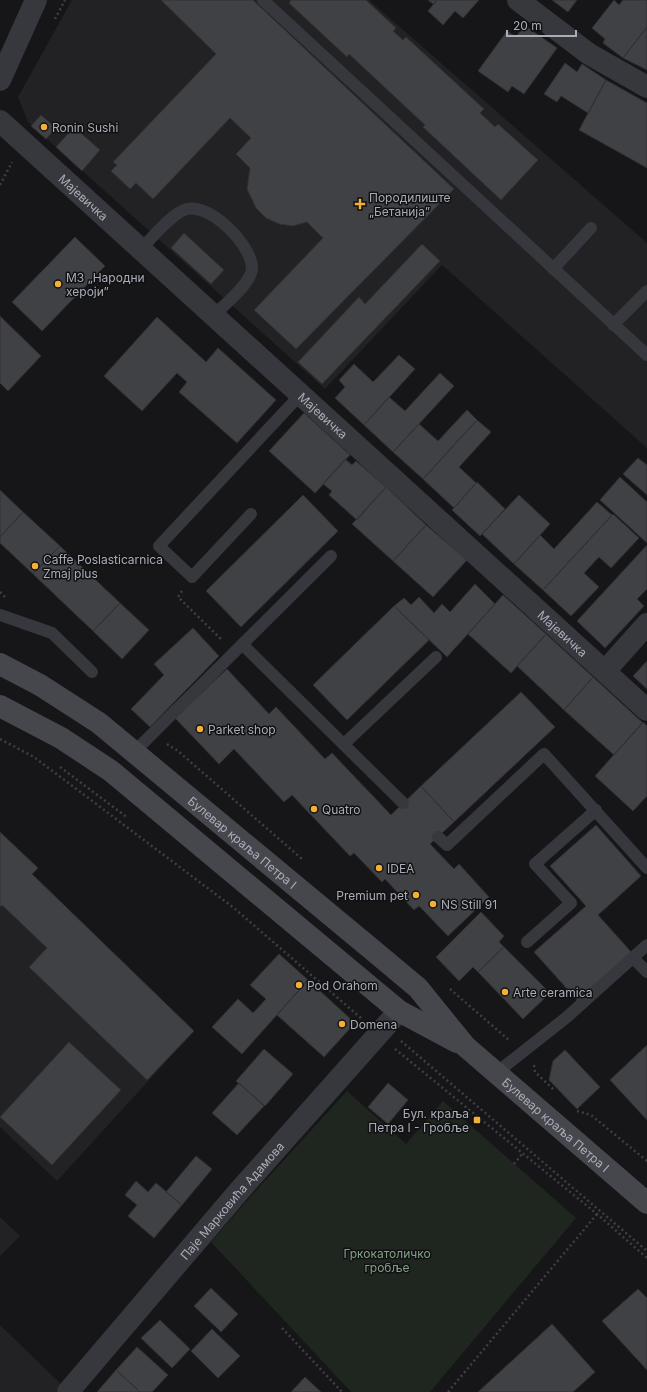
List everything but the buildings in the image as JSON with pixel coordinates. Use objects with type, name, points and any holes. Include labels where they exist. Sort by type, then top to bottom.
[{"type":"street","points":[[518,0],[589,54],[647,87]]},
{"type":"street","points":[[0,80],[29,3]]},
{"type":"street","name":"Мајевичка","points":[[0,121],[605,670],[647,710]]},
{"type":"street","points":[[605,670],[647,624]]},
{"type":"street","name":"Булевар краља Петра I","points":[[0,664],[40,685],[99,723],[135,751],[418,988],[465,1046],[647,1203]]},
{"type":"street","name":"Булевар краља Петра I","points":[[0,706],[61,738],[111,771],[148,800],[399,1011],[465,1046]]},
{"type":"street","name":"Паје Марковића Адамова","points":[[68,1392],[240,1190],[399,1011]]},
{"type":"lane","points":[[263,0],[647,355]]},
{"type":"lane","points":[[141,249],[174,216],[188,209],[204,211],[228,226],[246,248],[252,269],[247,282],[214,315]]},
{"type":"lane","points":[[553,269],[591,228]]},
{"type":"lane","points":[[613,324],[647,291]]},
{"type":"lane","points":[[251,514],[192,577],[159,546],[301,394]]},
{"type":"lane","points":[[135,751],[331,556]]},
{"type":"lane","points":[[0,615],[52,633],[92,672]]},
{"type":"lane","points":[[239,649],[344,744],[403,803]]},
{"type":"lane","points":[[344,744],[436,657]]},
{"type":"lane","points":[[438,837],[447,845],[544,754],[647,868]]},
{"type":"lane","points":[[528,942],[571,902],[535,864],[596,810]]},
{"type":"lane","points":[[496,1073],[567,1017],[647,945]]},
{"type":"lane","points":[[633,958],[647,972]]},
{"type":"path","points":[[51,26],[65,0]]},
{"type":"path","points":[[0,185],[12,162]]},
{"type":"path","points":[[192,577],[178,597],[239,649]]},
{"type":"path","points":[[0,739],[34,757],[234,908],[378,1034],[598,1214],[647,1258]]},
{"type":"path","points":[[514,1164],[523,1153]]},
{"type":"path","points":[[448,1392],[598,1214]]},
{"type":"path","points":[[282,1328],[342,1392]]},
{"type":"shaded area","name":"Породилиште „Бетанија”","points":[[72,0],[369,0],[647,243],[647,448],[442,265],[325,389],[28,122],[18,97]]},
{"type":"shaded area","points":[[0,832],[38,868],[32,875],[194,1031],[57,1181],[0,1127]]},
{"type":"shaded area","points":[[0,1217],[20,1236],[0,1256]]},
{"type":"shaded area","points":[[0,1325],[62,1385],[56,1392],[0,1392]]},
{"type":"green space","name":"Гркокатоличко гробље","points":[[347,1091],[406,1144],[443,1101],[576,1218],[430,1392],[351,1392],[211,1242]]},
{"type":"place","name":"Ronin Sushi","points":[[44,127]]},
{"type":"place","name":"Породилиште „Бетанија”","points":[[360,204]]},
{"type":"place","name":"МЗ „Народни хероји”","points":[[58,284]]},
{"type":"place","name":"Caffe Poslasticarnica Zmaj plus","points":[[35,566]]},
{"type":"place","name":"Parket shop","points":[[200,729]]},
{"type":"place","name":"Quatro","points":[[314,809]]},
{"type":"place","name":"IDEA","points":[[379,868]]},
{"type":"place","name":"Premium pet","points":[[416,895]]},
{"type":"place","name":"NS Still 91","points":[[433,904]]},
{"type":"place","name":"Pod Orahom","points":[[299,985]]},
{"type":"place","name":"Arte ceramica","points":[[505,992]]},
{"type":"place","name":"Domena","points":[[342,1024]]},
{"type":"place","name":"Бул. краља Петра I - Гробље","points":[[477,1120]]}]
